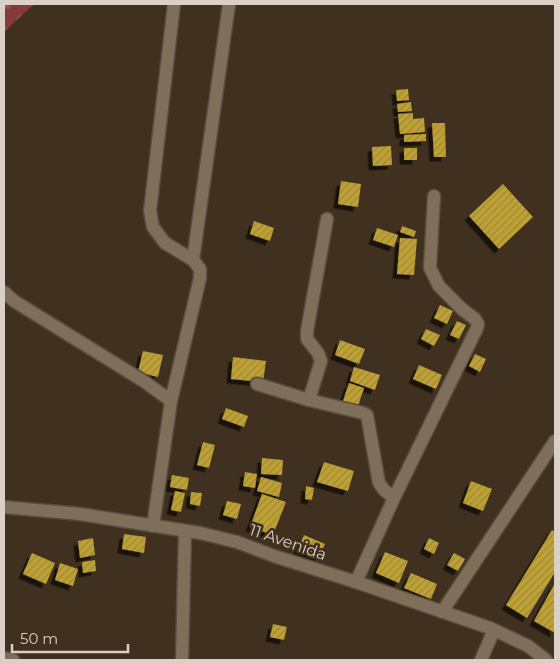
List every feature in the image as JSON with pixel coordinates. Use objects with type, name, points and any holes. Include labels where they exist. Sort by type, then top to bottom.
[{"type":"street","points":[[153,526],[172,401],[200,278],[200,269],[193,260],[166,243],[153,227],[150,211],[174,4]]},
{"type":"street","points":[[193,260],[229,4]]},
{"type":"street","points":[[356,582],[394,498],[478,324],[475,319],[438,286],[430,268],[434,196]]},
{"type":"street","points":[[309,400],[321,361],[318,353],[307,340],[307,331],[327,219]]},
{"type":"street","points":[[4,292],[14,301],[145,382],[172,401]]},
{"type":"street","points":[[257,384],[309,400],[363,412],[369,419],[379,483],[394,498]]},
{"type":"street","points":[[442,612],[555,441]]},
{"type":"street","name":"11 Avenida","points":[[4,507],[80,514],[185,531],[237,542],[494,630],[528,646],[546,660]]},
{"type":"street","points":[[182,660],[185,531]]},
{"type":"street","points":[[481,660],[494,630]]},
{"type":"street","points":[[4,658],[13,660]]},
{"type":"green space","points":[[4,4],[34,4],[4,32]]},
{"type":"building","points":[[408,89],[409,100],[397,101],[396,90]]},
{"type":"building","points":[[411,102],[412,111],[398,112],[397,104]]},
{"type":"building","points":[[413,113],[413,119],[424,118],[425,132],[400,134],[398,114]]},
{"type":"building","points":[[432,123],[445,123],[446,157],[434,157]]},
{"type":"building","points":[[426,134],[426,141],[404,142],[404,135]]},
{"type":"building","points":[[391,146],[392,165],[373,166],[372,147]]},
{"type":"building","points":[[404,148],[417,148],[417,160],[404,160]]},
{"type":"building","points":[[341,181],[361,184],[358,207],[338,204]]},
{"type":"building","points":[[503,184],[533,217],[499,249],[469,216]]},
{"type":"building","points":[[254,221],[274,228],[270,241],[250,234]]},
{"type":"building","points":[[402,226],[416,231],[414,237],[400,232]]},
{"type":"building","points":[[377,228],[398,235],[394,247],[373,240]]},
{"type":"building","points":[[400,238],[417,239],[414,275],[397,274]]},
{"type":"building","points":[[440,305],[453,311],[447,324],[434,318]]},
{"type":"building","points":[[457,321],[466,325],[459,339],[450,335]]},
{"type":"building","points":[[426,329],[440,335],[434,346],[421,339]]},
{"type":"building","points":[[340,340],[365,349],[359,364],[335,355]]},
{"type":"building","points":[[143,351],[163,355],[158,377],[138,372]]},
{"type":"building","points":[[475,354],[486,359],[480,372],[469,366]]},
{"type":"building","points":[[233,357],[266,361],[263,382],[231,379]]},
{"type":"building","points":[[419,365],[442,375],[436,389],[413,379]]},
{"type":"building","points":[[354,367],[380,375],[375,390],[350,381]]},
{"type":"building","points":[[349,383],[364,388],[357,409],[342,404]]},
{"type":"building","points":[[226,408],[248,416],[244,427],[222,419]]},
{"type":"building","points":[[203,442],[215,445],[209,468],[197,465]]},
{"type":"building","points":[[262,458],[283,460],[282,475],[261,474]]},
{"type":"building","points":[[324,462],[354,471],[348,491],[317,482]]},
{"type":"building","points":[[245,472],[257,474],[255,488],[243,486]]},
{"type":"building","points":[[172,475],[189,478],[187,490],[170,487]]},
{"type":"building","points":[[261,477],[282,483],[279,497],[257,491]]},
{"type":"building","points":[[471,481],[492,489],[483,511],[463,503]]},
{"type":"building","points":[[306,486],[314,488],[312,500],[305,499]]},
{"type":"building","points":[[175,491],[185,493],[181,512],[171,510]]},
{"type":"building","points":[[191,492],[202,493],[200,506],[190,504]]},
{"type":"building","points":[[262,494],[286,502],[273,535],[250,527]]},
{"type":"building","points":[[227,501],[241,504],[237,519],[223,515]]},
{"type":"building","points":[[552,530],[555,532],[555,572],[527,618],[506,605]]},
{"type":"building","points":[[124,534],[146,537],[144,553],[122,549]]},
{"type":"building","points":[[304,535],[325,544],[319,558],[298,549]]},
{"type":"building","points":[[93,538],[95,555],[80,558],[78,541]]},
{"type":"building","points":[[429,538],[439,543],[434,554],[424,549]]},
{"type":"building","points":[[385,552],[408,561],[399,583],[376,573]]},
{"type":"building","points":[[32,553],[55,563],[46,584],[23,574]]},
{"type":"building","points":[[454,553],[465,559],[458,571],[447,565]]},
{"type":"building","points":[[95,560],[96,571],[83,573],[82,562]]},
{"type":"building","points":[[60,563],[78,569],[73,586],[55,580]]},
{"type":"building","points":[[411,573],[437,584],[431,599],[404,588]]},
{"type":"building","points":[[555,583],[555,633],[534,621]]},
{"type":"building","points":[[273,624],[287,627],[284,640],[270,637]]}]
